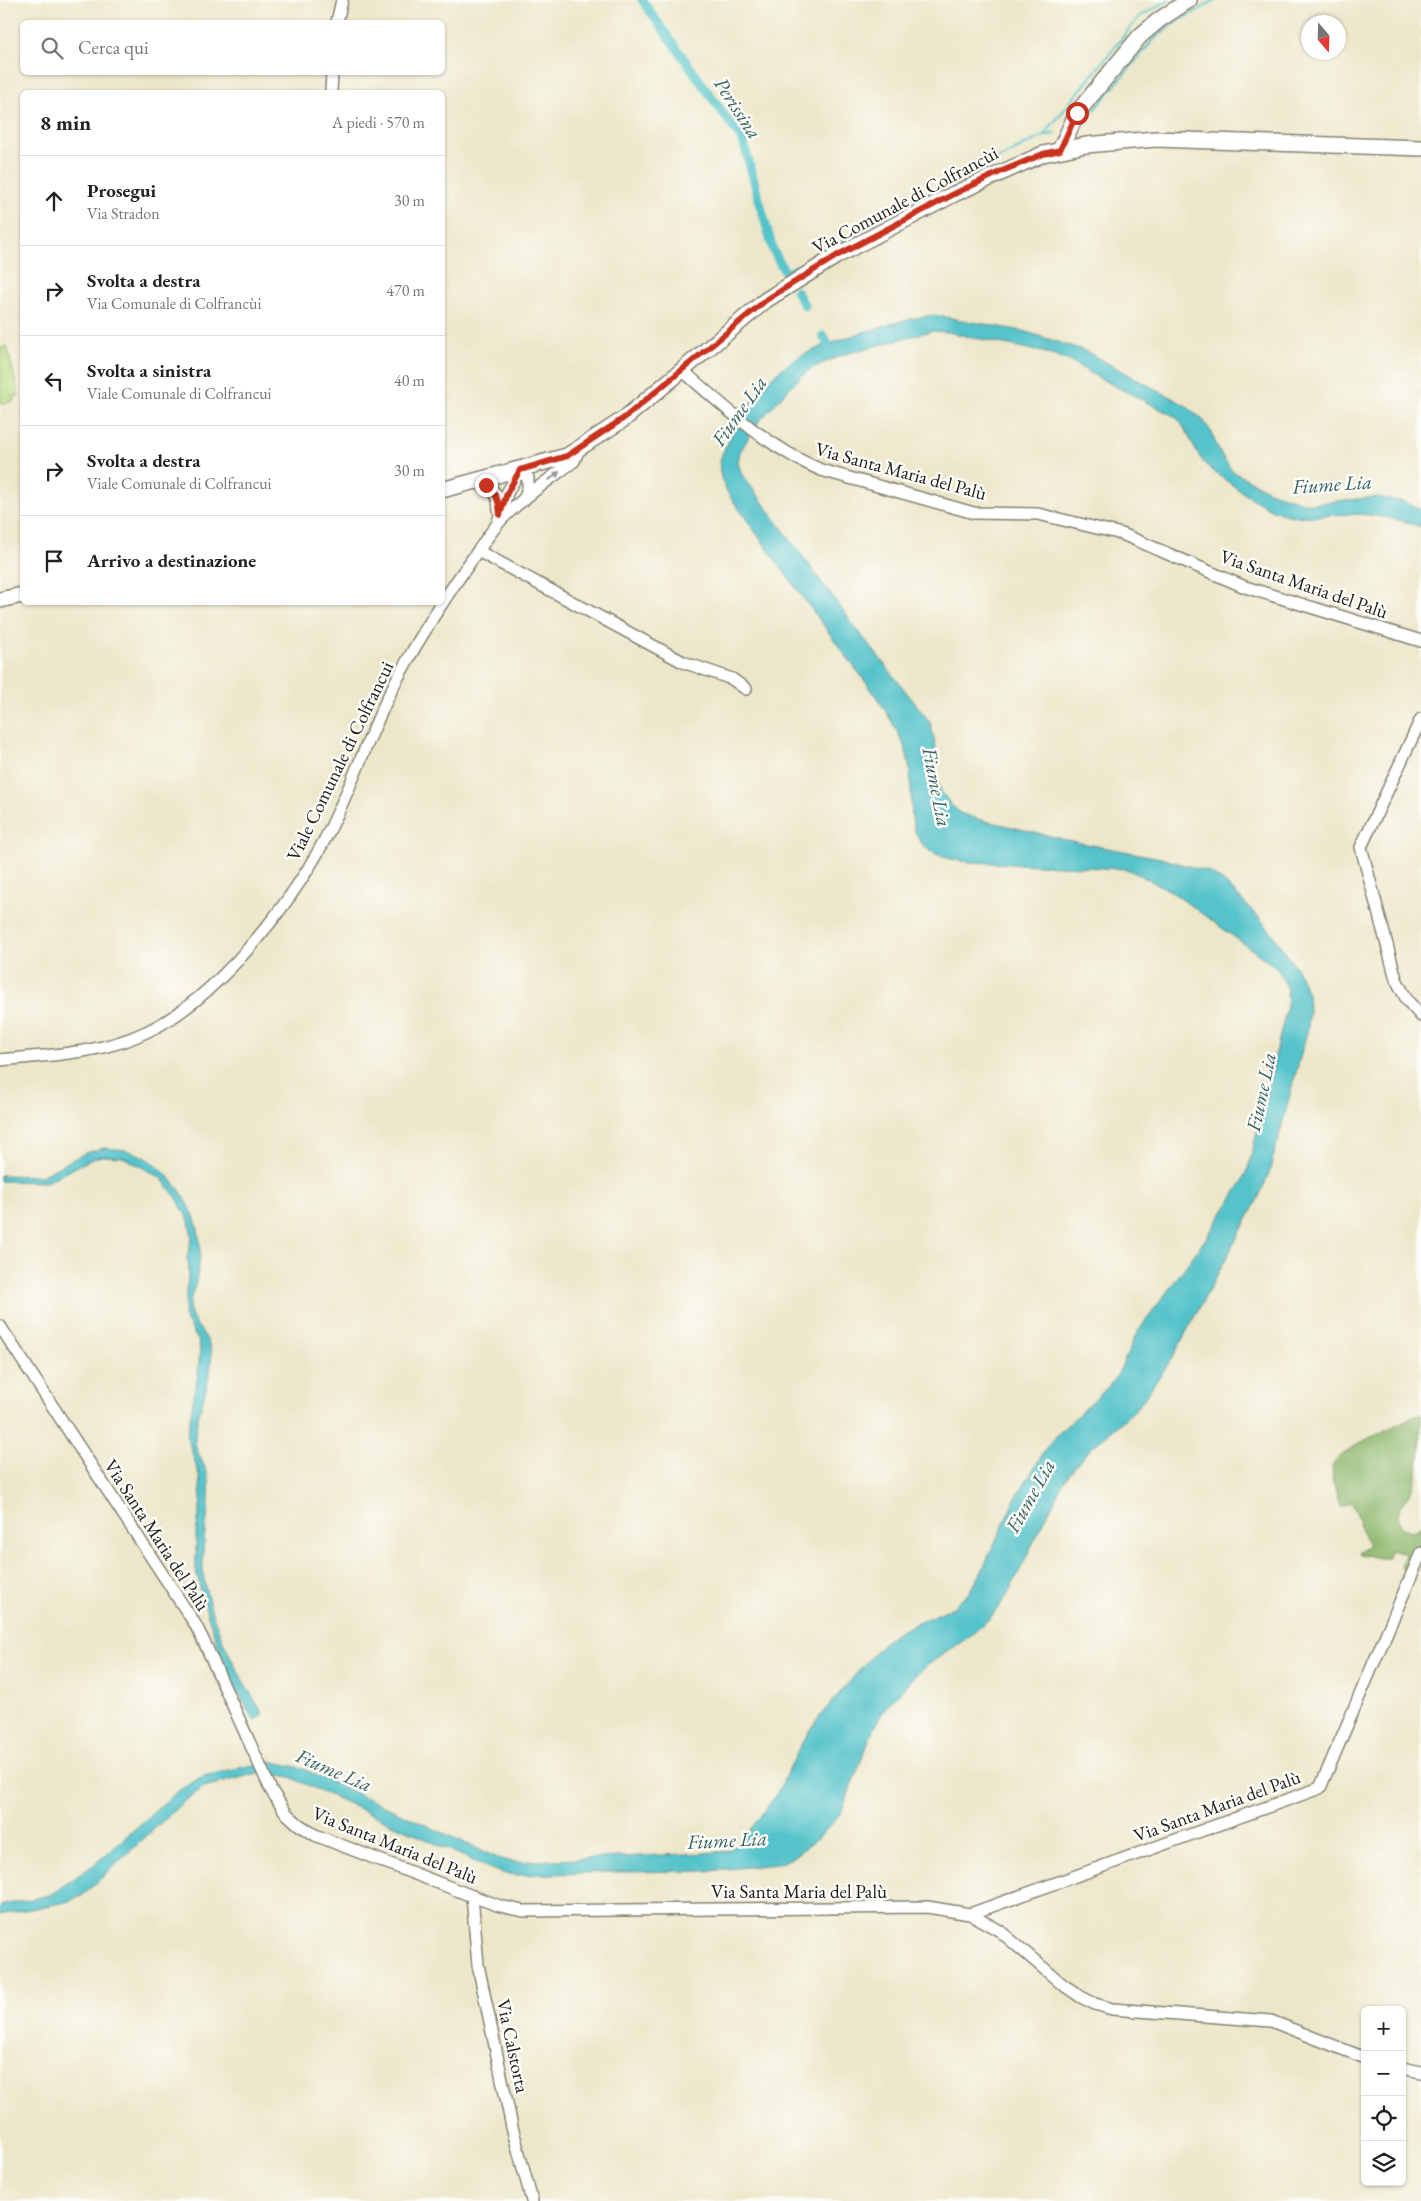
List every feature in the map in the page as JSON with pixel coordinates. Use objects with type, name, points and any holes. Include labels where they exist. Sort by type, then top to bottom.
[{"type":"main road","points":[[1060,150],[1077,113],[1140,36],[1159,20],[1189,0]]},
{"type":"main road","name":"Via Comunale di Colfrancùi","points":[[445,489],[567,456],[624,418],[766,300],[838,255],[994,174],[1043,154],[1086,145],[1155,139],[1421,148]]},
{"type":"main road","points":[[0,600],[20,595]]},
{"type":"street","points":[[337,20],[342,0]]},
{"type":"street","points":[[331,90],[332,75]]},
{"type":"street","name":"Via Santa Maria del Palù","points":[[682,370],[737,417],[803,462],[821,470],[974,513],[1038,514],[1122,534],[1245,587],[1421,641]]},
{"type":"street","name":"Viale Comunale di Colfrancui","points":[[498,520],[574,461],[579,449]]},
{"type":"street","points":[[524,468],[528,478],[528,488],[524,500]]},
{"type":"street","name":"Viale Comunale di Colfrancui","points":[[445,600],[498,520],[507,493],[524,468]]},
{"type":"street","points":[[471,483],[486,485],[496,493],[499,503],[498,520]]},
{"type":"street","points":[[478,551],[682,662],[732,679],[746,689]]},
{"type":"street","name":"Viale Comunale di Colfrancui","points":[[0,1060],[79,1052],[146,1033],[197,1000],[246,952],[301,881],[325,840],[396,681],[442,605]]},
{"type":"street","points":[[1421,718],[1361,847],[1396,979],[1407,1000],[1421,1016]]},
{"type":"street","name":"Via Santa Maria del Palù","points":[[0,1326],[195,1624],[264,1778],[286,1812],[298,1824],[315,1835],[472,1896],[500,1906],[523,1911],[927,1907],[970,1914],[1000,1930],[1062,1984],[1096,2004],[1112,2009],[1270,2021],[1361,2056]]},
{"type":"street","name":"Via Santa Maria del Palù","points":[[970,1914],[1320,1788],[1421,1553]]},
{"type":"street","name":"Via Calstorta","points":[[472,1896],[478,1965],[512,2128],[532,2201]]},
{"type":"street","points":[[1406,2069],[1421,2072]]},
{"type":"green space","points":[[7,346],[19,396],[13,397],[14,401],[0,404],[0,348]]},
{"type":"green space","points":[[1421,1413],[1420,1450],[1416,1477],[1413,1486],[1401,1505],[1398,1515],[1401,1527],[1409,1532],[1416,1530],[1421,1525],[1421,1557],[1410,1573],[1401,1568],[1405,1553],[1391,1549],[1387,1558],[1360,1554],[1359,1551],[1368,1547],[1352,1502],[1340,1507],[1334,1485],[1332,1467],[1346,1452],[1358,1444]]},
{"type":"water","name":"Fiume Lia","points":[[934,315],[1023,331],[1083,350],[1185,405],[1203,420],[1232,471],[1271,492],[1309,504],[1377,497],[1405,502],[1421,510],[1421,527],[1395,519],[1368,515],[1349,514],[1303,517],[1278,512],[1245,494],[1206,465],[1176,417],[1097,377],[1074,363],[1052,354],[947,332],[931,331],[901,339],[842,355],[810,369],[793,384],[756,425],[740,452],[738,462],[741,473],[855,627],[930,722],[936,748],[936,772],[940,789],[950,804],[960,813],[978,819],[1071,841],[1160,858],[1209,872],[1225,883],[1266,925],[1297,969],[1308,994],[1308,1028],[1269,1173],[1259,1197],[1173,1357],[1138,1407],[1085,1454],[1064,1481],[1007,1596],[990,1618],[970,1636],[922,1669],[886,1707],[875,1725],[842,1810],[836,1820],[819,1837],[790,1859],[777,1864],[709,1871],[506,1874],[491,1869],[290,1777],[262,1772],[204,1787],[182,1803],[82,1896],[66,1902],[0,1915],[0,1906],[50,1895],[95,1864],[178,1791],[203,1776],[270,1761],[301,1768],[498,1858],[512,1862],[727,1851],[742,1841],[776,1795],[802,1743],[820,1716],[882,1644],[898,1632],[953,1607],[967,1595],[979,1577],[1015,1499],[1047,1447],[1060,1432],[1108,1387],[1118,1374],[1137,1333],[1207,1237],[1242,1182],[1249,1165],[1287,1006],[1286,986],[1276,967],[1169,890],[1127,869],[969,862],[942,856],[925,847],[916,834],[912,819],[911,782],[908,762],[902,741],[895,727],[870,688],[793,584],[729,495],[724,485],[719,469],[720,462],[735,429],[760,390],[788,364],[821,347],[864,332],[898,322]]},
{"type":"water","points":[[104,1148],[134,1152],[151,1161],[173,1182],[182,1194],[196,1222],[200,1259],[190,1299],[190,1311],[191,1316],[204,1334],[209,1345],[212,1360],[198,1415],[195,1436],[196,1448],[209,1482],[209,1504],[203,1547],[205,1587],[216,1625],[224,1644],[262,1712],[262,1715],[257,1720],[252,1718],[231,1679],[220,1652],[202,1598],[196,1569],[196,1535],[201,1499],[199,1475],[187,1436],[198,1374],[200,1351],[199,1342],[184,1316],[189,1267],[187,1258],[192,1237],[189,1221],[176,1197],[160,1177],[123,1157],[102,1156],[94,1158],[46,1182],[0,1181],[0,1175],[41,1176],[85,1153]]},
{"type":"waterway","name":"Perissina","points":[[642,0],[743,141],[773,250],[787,276]]},
{"type":"waterway","points":[[780,265],[788,269],[800,265],[873,222],[1043,136],[1139,17],[1169,0]]},
{"type":"waterway","points":[[1079,128],[1153,40],[1171,25],[1215,0]]},
{"type":"waterway","points":[[1045,136],[1055,133]]},
{"type":"waterway","name":"Perissina","points":[[796,291],[805,306]]},
{"type":"waterway","name":"Perissina","points":[[823,336],[833,353]]},
{"type":"route","points":[[486,485],[496,493],[500,515],[507,493],[520,470],[556,460],[579,449],[624,418],[766,300],[838,255],[1002,171],[1043,154],[1060,150],[1077,113]]}]
